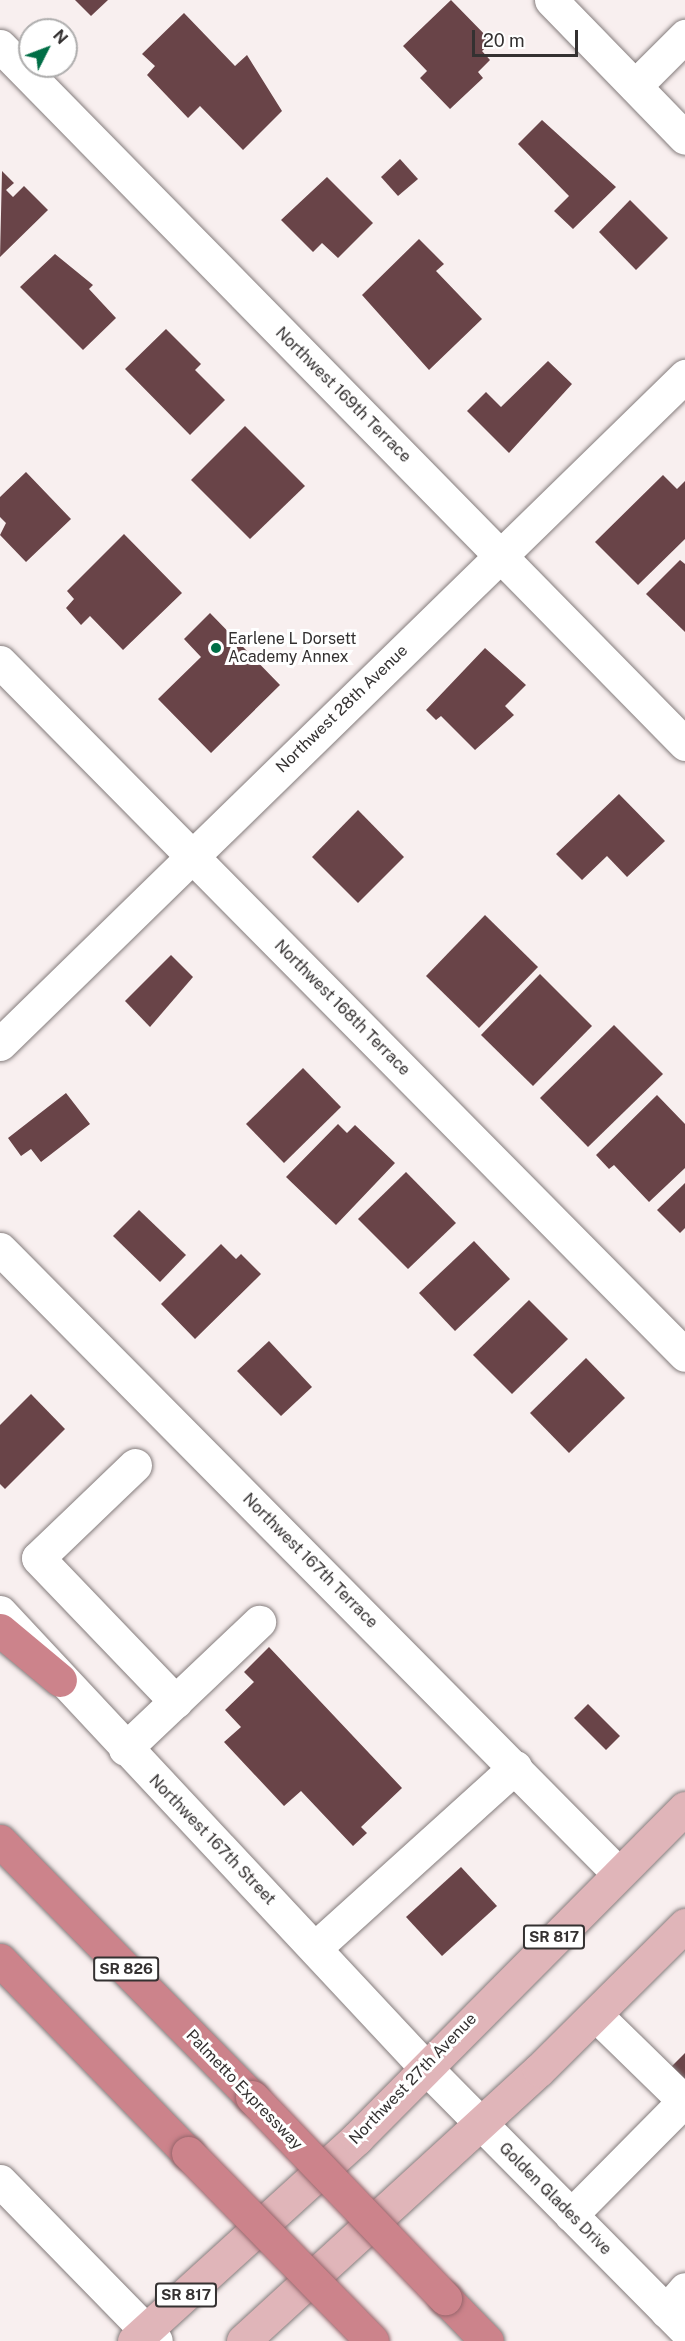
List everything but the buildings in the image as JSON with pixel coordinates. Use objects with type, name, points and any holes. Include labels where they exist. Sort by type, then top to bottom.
[{"type":"highway","points":[[0,1630],[60,1680]]},
{"type":"highway","name":"Palmetto Expressway","points":[[0,1841],[252,2097],[487,2341]]},
{"type":"highway","points":[[0,1960],[372,2341]]},
{"type":"main road","name":"Northwest 27th Avenue","points":[[145,2338],[357,2138],[425,2067],[685,1808]]},
{"type":"main road","points":[[243,2341],[596,2015],[685,1925]]},
{"type":"street","points":[[551,0],[635,86],[683,131]]},
{"type":"street","points":[[635,86],[685,36]]},
{"type":"street","name":"Northwest 169th Terrace","points":[[0,46],[685,744]]},
{"type":"street","name":"Northwest 28th Avenue","points":[[0,1044],[191,855],[685,376]]},
{"type":"street","name":"Northwest 168th Terrace","points":[[0,662],[685,1355]]},
{"type":"street","name":"Northwest 167th Terrace","points":[[0,1249],[618,1873]]},
{"type":"street","points":[[135,1465],[38,1558],[176,1702]]},
{"type":"street","name":"Northwest 167th Street","points":[[0,1612],[60,1680],[425,2067]]},
{"type":"street","points":[[125,1749],[259,1622]]},
{"type":"street","points":[[315,1948],[514,1767]]},
{"type":"street","points":[[571,2216],[685,2101],[596,2015]]},
{"type":"street","name":"Golden Glades Drive","points":[[425,2067],[571,2216],[679,2310]]},
{"type":"street","points":[[0,2181],[145,2338]]},
{"type":"place","name":"Earlene L Dorsett Academy Annex","points":[[216,648]]}]
